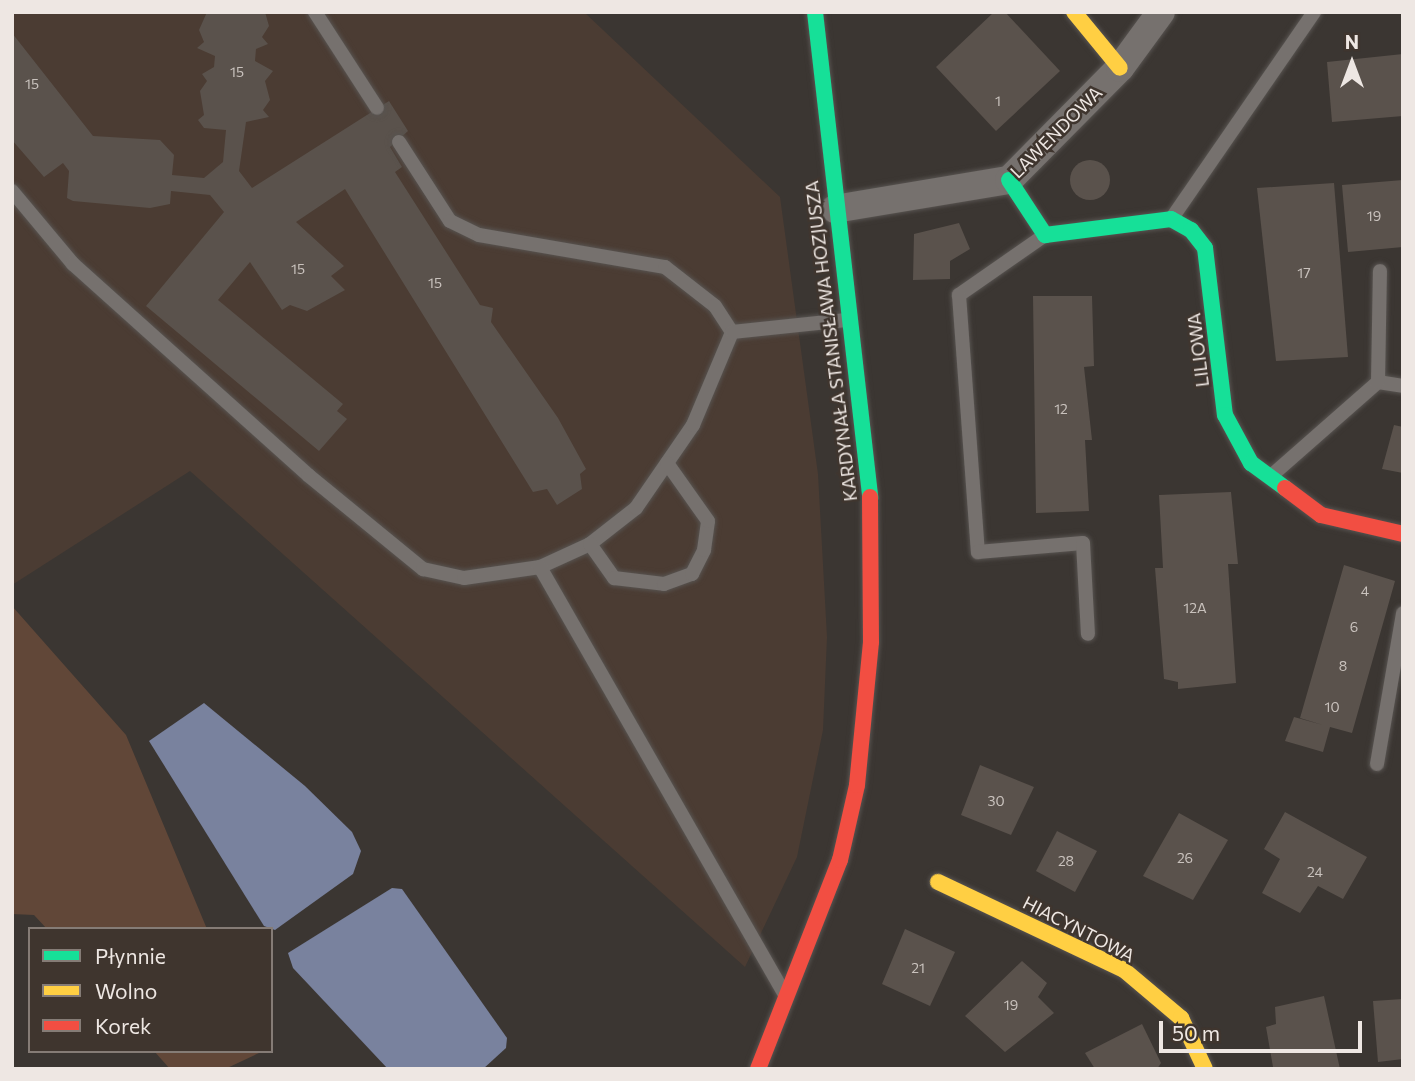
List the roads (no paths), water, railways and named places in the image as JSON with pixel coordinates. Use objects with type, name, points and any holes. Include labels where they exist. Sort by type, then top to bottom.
[{"type":"street","name":"KARDYNAŁA STANISŁAWA HOZJUSZA","points":[[758,1069],[789,1002],[840,860],[857,785],[871,642],[870,485],[846,320],[815,12]]},
{"type":"street","points":[[1074,12],[1120,68]]},
{"type":"street","name":"LAWENDOWA","points":[[835,209],[1009,180],[1120,68],[1161,12]]},
{"type":"street","points":[[1009,180],[1045,235],[1171,219]]},
{"type":"street","name":"LILIOWA","points":[[1171,219],[1205,248],[1225,415],[1251,463],[1321,516],[1403,534]]},
{"type":"street","name":"HIACYNTOWA","points":[[938,882],[1124,970],[1181,1018],[1206,1069]]},
{"type":"lane","points":[[315,12],[377,108]]},
{"type":"lane","points":[[1171,219],[1314,12]]},
{"type":"lane","points":[[399,142],[450,221],[478,235],[665,267],[715,306],[732,332]]},
{"type":"lane","points":[[12,191],[73,264],[423,569],[464,578],[540,567],[590,544],[636,508],[693,425],[732,332]]},
{"type":"lane","points":[[1045,235],[960,295],[978,552],[1083,544],[1088,634]]},
{"type":"lane","points":[[1270,477],[1378,382],[1380,271]]},
{"type":"lane","points":[[732,332],[846,320]]},
{"type":"lane","points":[[1378,382],[1403,386]]},
{"type":"lane","points":[[590,544],[614,578],[664,584],[692,574],[704,550],[708,521],[667,463]]},
{"type":"lane","points":[[540,567],[789,1002]]},
{"type":"lane","points":[[1377,764],[1403,613]]},
{"type":"water","points":[[204,703],[305,786],[352,832],[361,851],[353,874],[275,930],[273,927],[264,926],[149,741]]},
{"type":"water","points":[[392,888],[402,889],[507,1038],[506,1048],[483,1069],[388,1069],[293,968],[288,953]]}]
